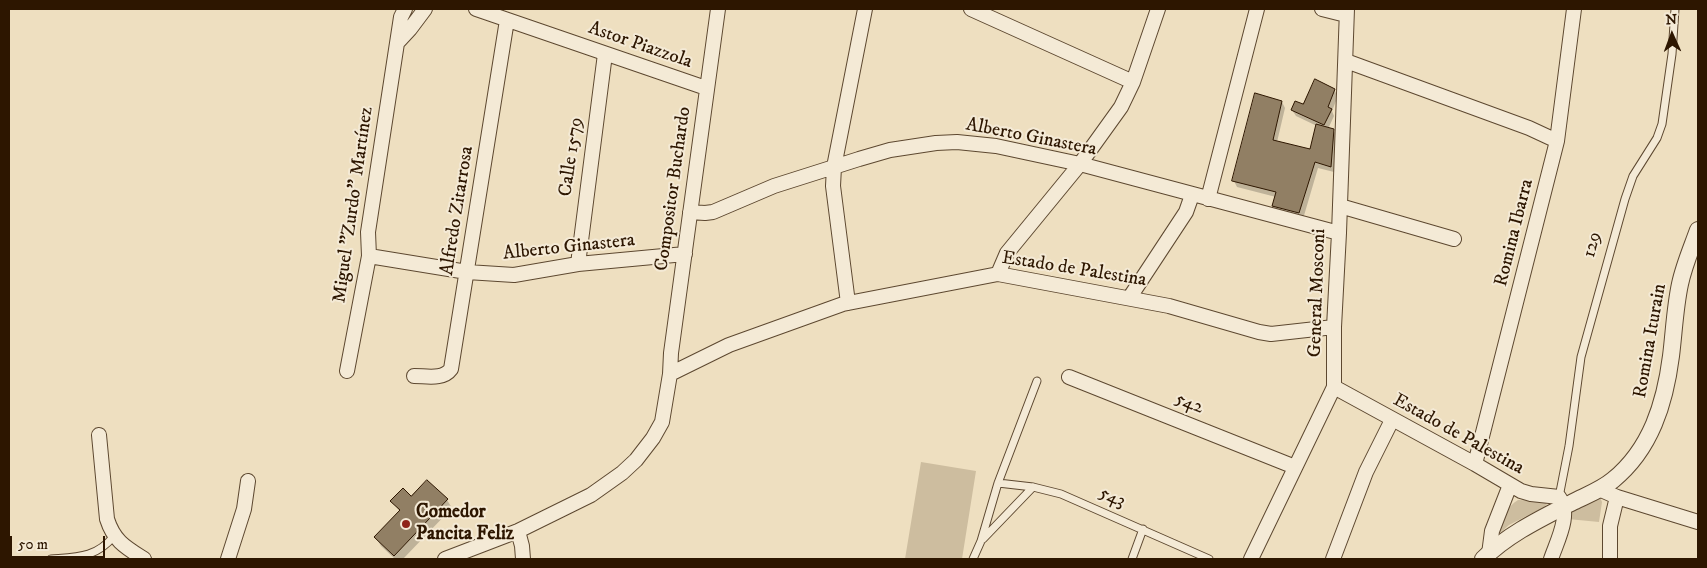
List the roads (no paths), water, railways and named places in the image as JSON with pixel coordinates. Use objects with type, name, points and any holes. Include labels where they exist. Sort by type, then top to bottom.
[{"type":"street","name":"Miguel \"Zurdo\" Martínez","points":[[347,371],[369,256],[368,232],[401,17],[405,9]]},
{"type":"street","points":[[397,43],[425,9]]},
{"type":"street","name":"Astor Piazzola","points":[[476,9],[706,88]]},
{"type":"street","name":"Compositor Buchardo","points":[[445,559],[518,531],[591,495],[622,473],[636,460],[653,438],[662,422],[718,9]]},
{"type":"street","points":[[848,303],[833,186],[834,167],[865,9]]},
{"type":"street","points":[[971,9],[1133,82]]},
{"type":"street","points":[[998,274],[1007,253],[1080,164],[1121,107],[1133,82],[1158,9]]},
{"type":"street","points":[[1208,199],[1257,9]]},
{"type":"street","points":[[1322,9],[1347,12]]},
{"type":"street","name":"Romina Ibarra","points":[[1475,464],[1557,141],[1574,9]]},
{"type":"street","name":"General Mosconi","points":[[1251,559],[1334,387],[1334,327],[1347,12]]},
{"type":"street","name":"Alfredo Zitarrosa","points":[[414,376],[441,377],[448,374],[451,369],[507,20]]},
{"type":"street","name":"Calle 1579","points":[[578,264],[605,54]]},
{"type":"street","points":[[1346,61],[1530,128],[1557,141]]},
{"type":"street","name":"Alberto Ginastera","points":[[690,212],[713,212],[774,186],[890,150],[957,142],[996,146],[1080,164],[1339,233]]},
{"type":"street","points":[[1130,298],[1186,212],[1192,195]]},
{"type":"street","points":[[1340,206],[1454,239]]},
{"type":"street","name":"Romina Iturain","points":[[1486,557],[1514,534],[1561,502],[1595,492],[1611,482],[1632,462],[1646,442],[1657,417],[1668,380],[1680,284],[1686,261],[1698,230]]},
{"type":"street","name":"Alberto Ginastera","points":[[369,256],[468,272],[514,275],[578,264],[685,254]]},
{"type":"street","name":"Estado de Palestina","points":[[670,374],[729,345],[848,303],[998,274],[1169,306],[1271,334],[1334,327]]},
{"type":"street","name":"542","points":[[1069,377],[1295,466]]},
{"type":"street","name":"Estado de Palestina","points":[[1334,387],[1510,485],[1531,494],[1561,502]]},
{"type":"street","points":[[1333,559],[1366,472],[1392,420]]},
{"type":"street","points":[[99,436],[107,519],[114,536],[124,546],[144,559]]},
{"type":"street","points":[[228,559],[244,508],[248,481]]},
{"type":"street","points":[[1486,557],[1492,531],[1510,485]]},
{"type":"street","points":[[1595,492],[1698,522]]},
{"type":"street","points":[[1610,559],[1610,526],[1617,497]]},
{"type":"street","points":[[1551,559],[1564,520],[1561,502]]},
{"type":"street","points":[[518,531],[523,559]]},
{"type":"lane","name":"129","points":[[1561,502],[1581,357],[1633,176],[1656,138],[1662,124],[1672,54],[1675,9]]},
{"type":"lane","points":[[973,559],[981,542],[998,483],[1037,381]]},
{"type":"lane","name":"543","points":[[998,483],[1033,487],[1060,494],[1209,559]]},
{"type":"lane","points":[[981,542],[1033,487]]},
{"type":"lane","points":[[1132,559],[1143,530]]},
{"type":"lane","points":[[51,559],[89,555],[105,547],[114,536]]},
{"type":"place","name":"Comedor Pancita Feliz","points":[[406,524]]}]
